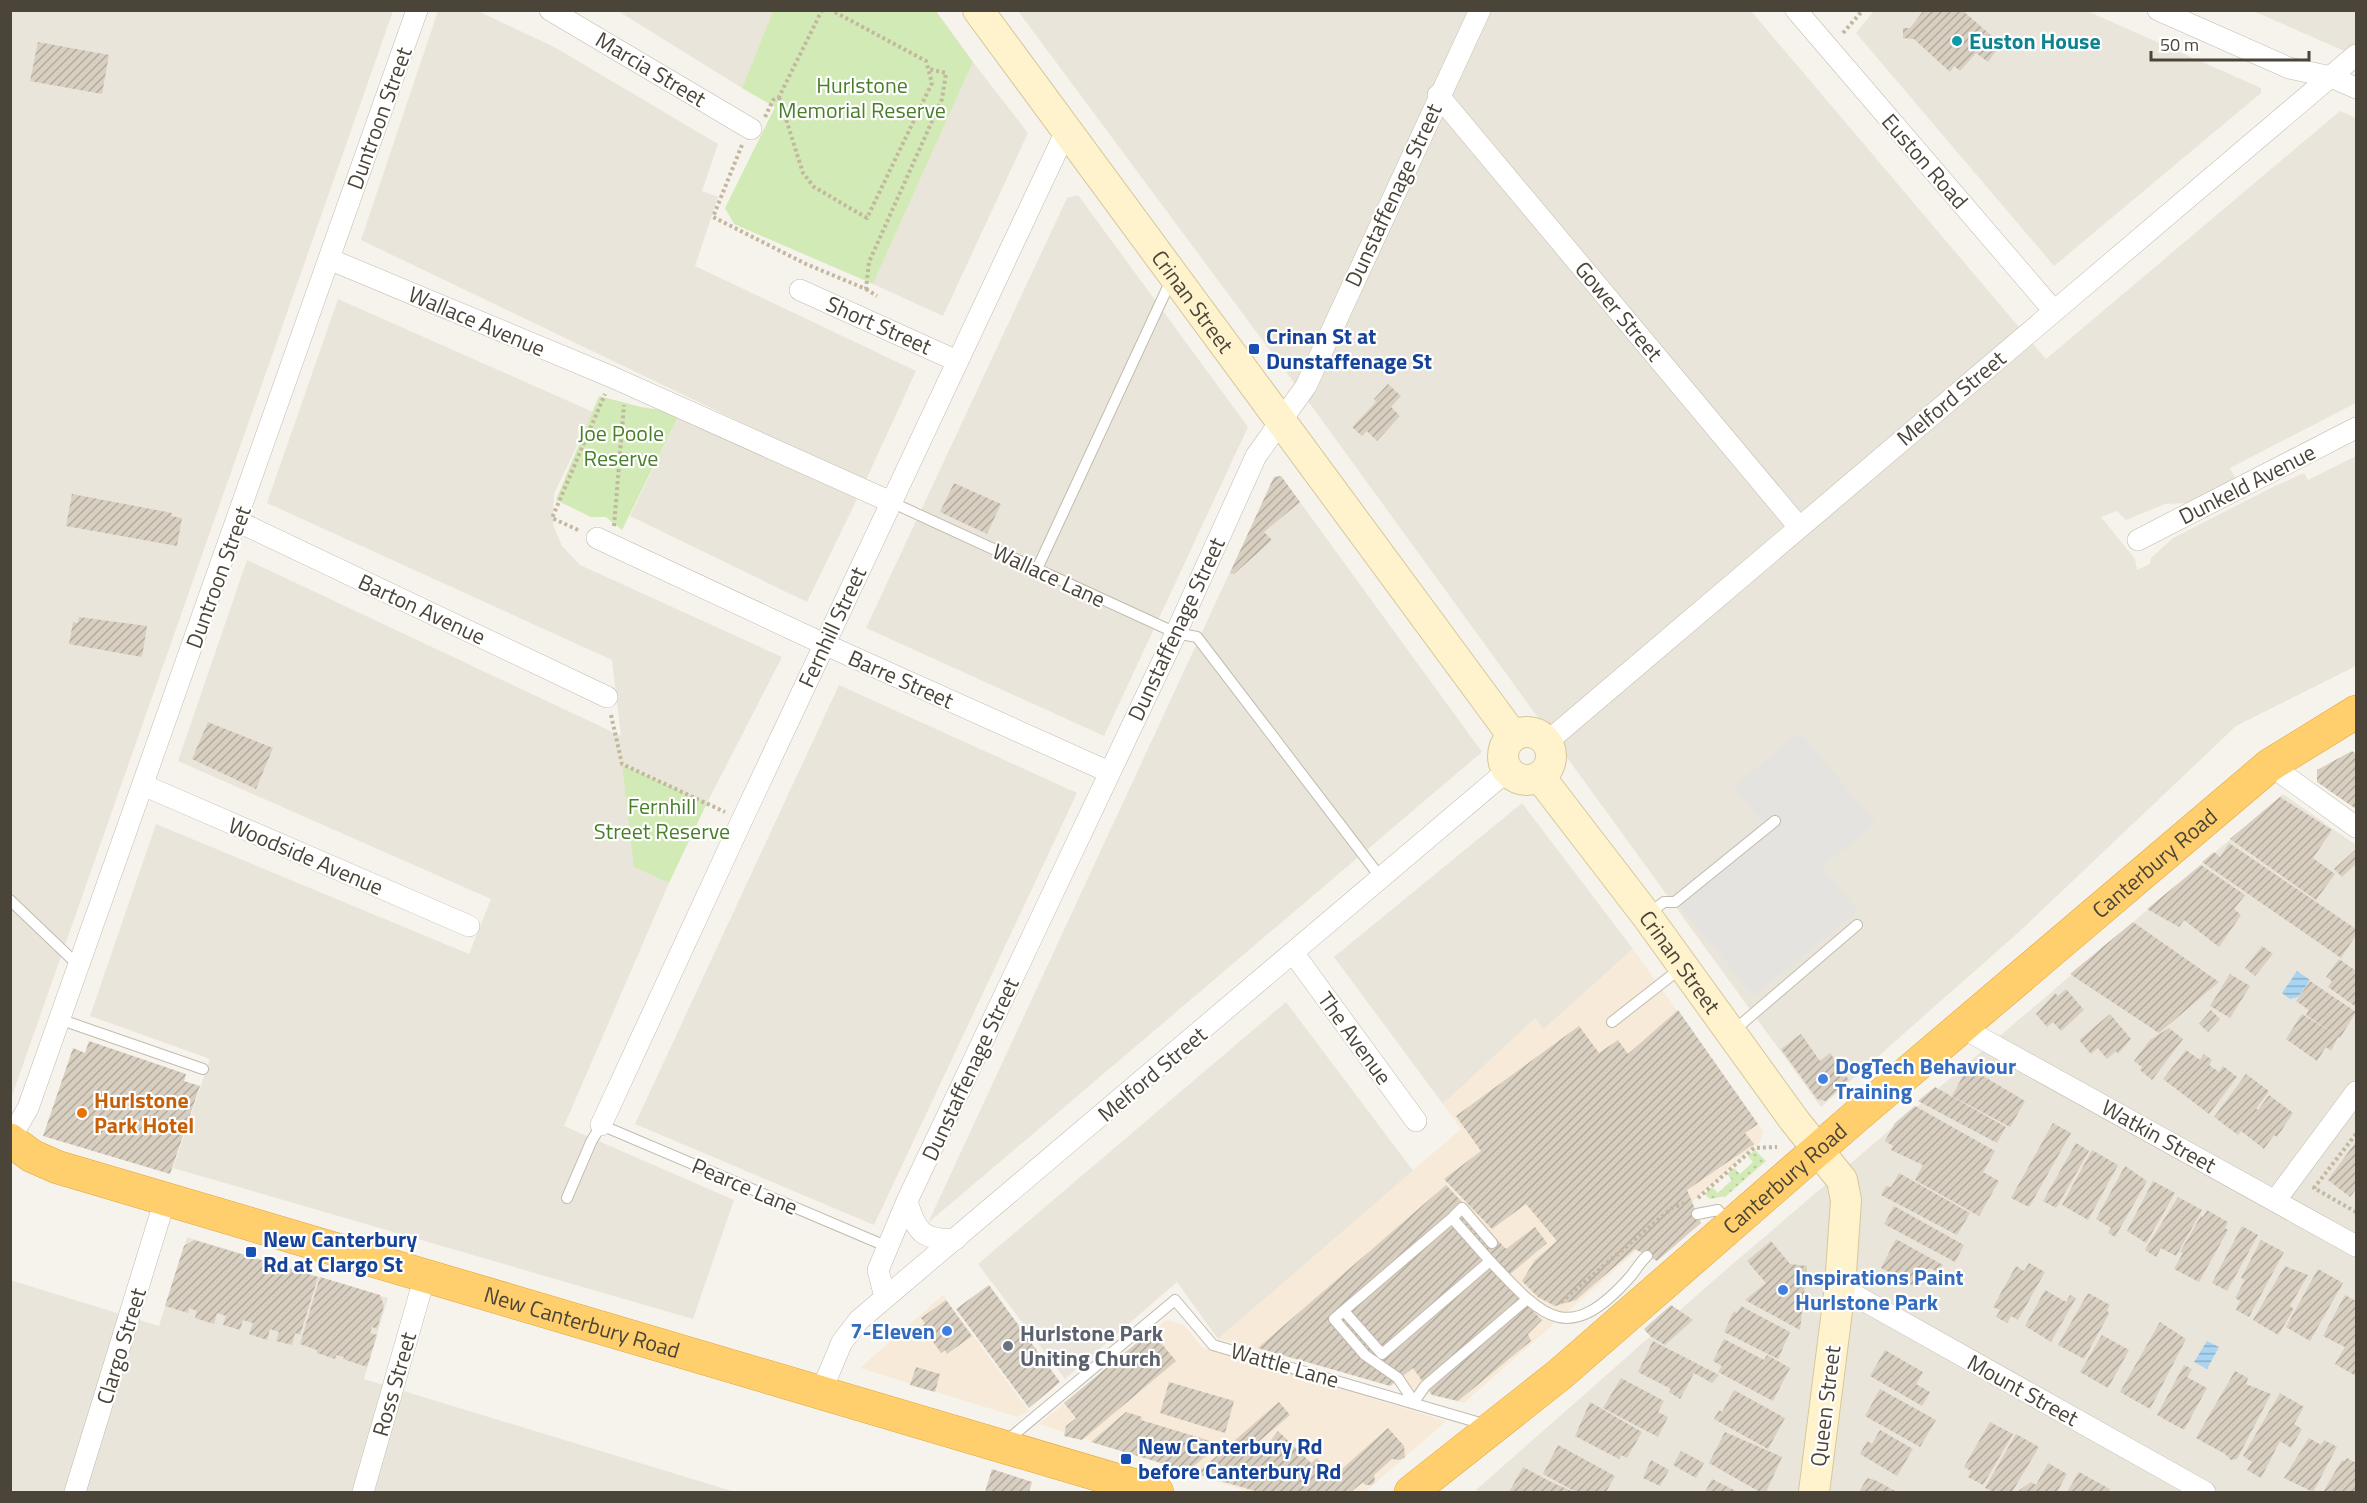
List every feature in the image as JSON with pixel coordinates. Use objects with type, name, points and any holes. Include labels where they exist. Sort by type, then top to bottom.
[{"type":"highway","name":"Canterbury Road","points":[[1411,1492],[1558,1375],[1960,1027],[2270,765],[2356,712]]},
{"type":"highway","name":"New Canterbury Road","points":[[10,1139],[32,1156],[57,1167],[1157,1492]]},
{"type":"street","name":"Duntroon Street","points":[[10,1139],[28,1108],[417,10]]},
{"type":"street","name":"Marcia Street","points":[[550,10],[753,132]]},
{"type":"street","name":"Crinan Street","points":[[978,10],[1513,736]]},
{"type":"street","name":"Dunstaffenage Street","points":[[885,1297],[878,1270],[908,1201],[1176,633],[1256,456],[1306,386],[1438,95],[1480,10]]},
{"type":"street","name":"Euston Road","points":[[1796,10],[2054,311]]},
{"type":"street","points":[[2158,10],[2289,68],[2331,76],[2356,88]]},
{"type":"street","name":"Melford Street","points":[[1547,742],[2356,55]]},
{"type":"street","name":"Gower Street","points":[[1438,95],[1799,526]]},
{"type":"street","name":"Fernhill Street","points":[[602,1125],[824,644],[1066,131]]},
{"type":"street","name":"Wallace Avenue","points":[[328,259],[619,380]]},
{"type":"street","name":"Short Street","points":[[800,290],[957,361]]},
{"type":"street","name":"Wallace Lane","points":[[619,380],[891,502]]},
{"type":"street","name":"Dunkeld Avenue","points":[[2138,540],[2356,428]]},
{"type":"street","name":"Barton Avenue","points":[[237,521],[608,696]]},
{"type":"street","name":"Barre Street","points":[[605,541],[824,644],[1109,772]]},
{"type":"street","points":[[1527,731],[1542,736],[1547,742],[1551,749],[1550,766],[1540,777],[1520,779],[1508,771],[1504,763],[1504,748],[1513,736],[1527,731]]},
{"type":"street","points":[[2270,765],[2356,827]]},
{"type":"street","name":"Melford Street","points":[[820,1394],[830,1368],[850,1330],[885,1297],[1508,771]]},
{"type":"street","name":"Crinan Street","points":[[1540,777],[1655,909],[1683,966],[1818,1150]]},
{"type":"street","name":"Woodside Avenue","points":[[142,785],[469,926]]},
{"type":"street","name":"The Avenue","points":[[1294,954],[1416,1121]]},
{"type":"street","name":"Watkin Street","points":[[1960,1027],[2356,1246]]},
{"type":"street","points":[[2276,1201],[2356,1092]]},
{"type":"street","name":"Queen Street","points":[[1814,1492],[1840,1287],[1845,1189],[1840,1175],[1818,1150]]},
{"type":"street","name":"Clargo Street","points":[[75,1492],[165,1200]]},
{"type":"street","points":[[908,1201],[914,1224],[922,1233],[938,1240],[956,1239]]},
{"type":"street","points":[[887,1251],[902,1283]]},
{"type":"street","name":"Ross Street","points":[[363,1492],[425,1276]]},
{"type":"street","name":"Mount Street","points":[[1840,1287],[2205,1492]]},
{"type":"lane","points":[[1037,569],[1173,275]]},
{"type":"lane","name":"Wallace Lane","points":[[891,502],[1176,633],[1197,637],[1381,878]]},
{"type":"lane","points":[[1655,909],[1676,902],[1775,822]]},
{"type":"lane","points":[[10,900],[78,965]]},
{"type":"lane","points":[[1730,1033],[1857,925]]},
{"type":"lane","points":[[1612,1022],[1683,966]]},
{"type":"lane","points":[[59,1019],[203,1069]]},
{"type":"lane","points":[[567,1197],[591,1142],[602,1125]]},
{"type":"lane","name":"Pearce Lane","points":[[602,1125],[887,1251]]},
{"type":"lane","points":[[1398,1378],[1365,1355],[1334,1319],[1462,1208],[1492,1243]]},
{"type":"lane","points":[[1697,1214],[1718,1210],[1731,1226]]},
{"type":"lane","points":[[1452,1218],[1526,1300],[1544,1314],[1555,1318],[1581,1315],[1598,1306],[1631,1276],[1647,1256]]},
{"type":"lane","points":[[1382,1354],[1490,1261]]},
{"type":"lane","name":"Wattle Lane","points":[[999,1446],[1175,1300],[1213,1345],[1493,1427]]},
{"type":"lane","points":[[1344,1311],[1382,1354],[1414,1402],[1425,1386],[1526,1300]]},
{"type":"path","points":[[822,10],[779,97],[773,100],[753,132],[741,146],[713,217],[806,264],[866,289],[877,296]]},
{"type":"path","points":[[779,97],[803,173],[814,187],[867,218],[932,83],[926,61],[831,10]]},
{"type":"path","points":[[1828,49],[1863,10]]},
{"type":"path","points":[[866,289],[869,262],[942,99],[946,73],[929,69]]},
{"type":"path","points":[[619,380],[605,541],[552,518],[619,380]]},
{"type":"path","points":[[608,696],[622,764],[742,820]]},
{"type":"path","points":[[2356,1134],[2314,1188],[2356,1212]]},
{"type":"path","points":[[1560,1308],[1561,1300],[1672,1208],[1699,1197],[1754,1148],[1777,1147]]},
{"type":"shaded area","points":[[10,11],[393,11],[12,1096],[10,1094]]},
{"type":"shaded area","points":[[438,11],[478,11],[556,48],[718,144],[702,191],[718,197],[695,266],[916,371],[865,482],[361,240]]},
{"type":"shaded area","points":[[618,11],[773,11],[742,88]]},
{"type":"shaded area","points":[[1018,11],[1751,11],[2046,359],[2340,111],[2356,118],[2356,403],[2230,468],[2236,479],[2190,503],[2165,504],[2126,520],[2117,511],[2101,517],[2135,559],[2137,570],[2150,564],[2151,558],[2173,538],[2304,473],[2308,480],[2356,456],[2356,666],[2236,726],[2021,930],[1821,1107],[1321,419]]},
{"type":"shaded area","points":[[1874,11],[2087,11],[2261,88],[2261,93],[2054,266],[1856,33]]},
{"type":"shaded area","points":[[2253,11],[2356,11],[2356,56]]},
{"type":"shaded area","points":[[973,62],[1028,133],[943,316],[873,284]]},
{"type":"shaded area","points":[[1078,195],[1248,427],[1104,736],[866,628],[1067,198]]},
{"type":"shaded area","points":[[338,299],[593,412],[554,494],[553,525],[562,546],[580,565],[782,657],[707,803],[623,764],[635,867],[669,883],[564,1126],[734,1200],[693,1319],[173,1168],[210,1059],[90,1016],[156,824],[469,954],[491,899],[178,761],[247,560],[621,736],[612,660],[267,503]]},
{"type":"shaded area","points":[[680,413],[857,499],[807,602],[630,516]]},
{"type":"shaded area","points":[[1281,476],[1482,752],[928,1223],[1274,477]]},
{"type":"shaded area","points":[[839,685],[1077,793],[874,1225],[635,1124]]},
{"type":"shaded area","points":[[1800,732],[1876,823],[1822,867],[1858,911],[1754,996],[1671,896],[1762,822],[1733,787]]},
{"type":"shaded area","points":[[2283,794],[2356,845],[2356,1492],[1482,1492],[1476,1490],[1714,1280]]},
{"type":"shaded area","points":[[1522,803],[1633,949],[1543,1030],[1535,1019],[1443,1104],[1334,957]]},
{"type":"shaded area","points":[[1633,949],[1763,1131],[1760,1142],[1464,1403],[1218,1339],[1461,1129],[1443,1104],[1535,1018],[1544,1029]]},
{"type":"shaded area","points":[[1286,1002],[1414,1172],[1218,1339],[1177,1282],[1065,1379],[978,1264]]},
{"type":"shaded area","points":[[187,1237],[388,1298],[364,1379],[735,1492],[11,1492],[10,1280],[159,1326]]},
{"type":"shaded area","points":[[943,1295],[1029,1411],[1017,1417],[860,1368]]},
{"type":"shaded area","points":[[1166,1320],[1184,1325],[1202,1347],[1446,1421],[1365,1492],[1249,1492],[1039,1424]]},
{"type":"green space","name":"Hurlstone Memorial Reserve","points":[[773,11],[936,11],[973,62],[873,284],[734,224],[725,208],[775,107],[742,88]]},
{"type":"green space","name":"Joe Poole Reserve","points":[[599,396],[641,407],[680,413],[622,530],[606,517],[591,517],[556,500]]},
{"type":"green space","name":"Fernhill Street Reserve","points":[[622,764],[707,803],[669,883],[634,867]]},
{"type":"green space","points":[[1755,1150],[1766,1161],[1726,1196],[1710,1199],[1705,1194],[1712,1187],[1718,1193],[1732,1180],[1727,1174],[1734,1168],[1740,1174],[1753,1162],[1748,1156]]},
{"type":"water","points":[[2297,971],[2310,980],[2298,997],[2290,999],[2282,993]]},
{"type":"water","points":[[2207,1341],[2219,1347],[2207,1369],[2194,1362]]},
{"type":"building","name":"Euston House","points":[[1924,10],[1962,10],[2001,44],[1988,62],[1976,53],[1960,71],[1954,66],[1950,72],[1914,39],[1903,38],[1903,28],[1910,28]]},
{"type":"building","points":[[38,42],[109,55],[102,94],[30,81]]},
{"type":"building","points":[[1388,384],[1401,396],[1391,407],[1400,416],[1377,441],[1367,431],[1362,436],[1352,427],[1376,402],[1374,399]]},
{"type":"building","points":[[1281,476],[1300,502],[1264,532],[1272,540],[1234,574],[1230,573],[1274,477]]},
{"type":"building","points":[[954,483],[1001,504],[987,534],[940,512]]},
{"type":"building","points":[[72,494],[172,513],[171,516],[182,518],[177,546],[66,526]]},
{"type":"building","points":[[79,617],[147,626],[142,657],[69,644],[73,622],[78,623]]},
{"type":"building","points":[[208,722],[273,748],[256,789],[192,759]]},
{"type":"building","points":[[2352,751],[2356,754],[2356,809],[2317,782],[2317,770]]},
{"type":"building","points":[[2280,797],[2332,830],[2313,858],[2335,874],[2316,900],[2230,839]]},
{"type":"building","points":[[2229,843],[2356,929],[2356,935],[2341,958],[2202,862],[2214,852],[2220,857]]},
{"type":"building","points":[[2356,849],[2356,864],[2342,877],[2334,869]]},
{"type":"building","points":[[2201,865],[2245,895],[2234,909],[2241,915],[2219,947],[2184,920],[2179,927],[2147,909]]},
{"type":"building","points":[[2133,922],[2219,982],[2159,1033],[2070,974]]},
{"type":"building","points":[[2262,946],[2273,954],[2255,976],[2245,968]]},
{"type":"building","points":[[2339,959],[2356,971],[2356,1007],[2328,987],[2332,981],[2326,977]]},
{"type":"building","points":[[2230,974],[2250,986],[2230,1018],[2210,1006]]},
{"type":"building","points":[[2310,981],[2356,1012],[2331,1051],[2326,1047],[2317,1061],[2286,1039],[2302,1014],[2333,1033],[2306,1015],[2309,1010],[2296,1001]]},
{"type":"building","points":[[2066,989],[2084,1010],[2061,1031],[2053,1022],[2047,1027],[2036,1014],[2055,993],[2058,996]]},
{"type":"building","points":[[1678,1010],[1758,1124],[1745,1133],[1754,1144],[1687,1190],[1701,1223],[1657,1261],[1635,1249],[1576,1300],[1555,1306],[1538,1297],[1522,1281],[1535,1260],[1557,1241],[1526,1204],[1492,1229],[1444,1179],[1481,1151],[1456,1116],[1579,1026],[1599,1053],[1618,1040],[1628,1054]]},
{"type":"building","points":[[2211,1010],[2220,1019],[2208,1032],[2199,1024]]},
{"type":"building","points":[[2110,1014],[2131,1039],[2118,1054],[2116,1051],[2107,1059],[2098,1048],[2091,1054],[2079,1040]]},
{"type":"building","points":[[2169,1028],[2183,1039],[2152,1080],[2140,1070],[2142,1067],[2134,1061],[2150,1040]]},
{"type":"building","points":[[1801,1034],[1820,1061],[1830,1053],[1849,1080],[1826,1101],[1817,1099],[1781,1049]]},
{"type":"building","points":[[89,1041],[186,1074],[184,1081],[200,1086],[170,1174],[43,1136],[73,1048],[85,1053]]},
{"type":"building","points":[[2186,1050],[2200,1060],[2204,1054],[2212,1060],[2209,1065],[2219,1072],[2223,1066],[2237,1077],[2209,1114],[2163,1079]]},
{"type":"building","points":[[1968,1067],[2025,1101],[2010,1127],[1952,1096]]},
{"type":"building","points":[[2246,1074],[2269,1091],[2256,1109],[2258,1110],[2269,1095],[2293,1113],[2277,1137],[2274,1135],[2264,1149],[2241,1131],[2238,1135],[2214,1117]]},
{"type":"building","points":[[1935,1087],[2006,1127],[1997,1143],[1918,1101]]},
{"type":"building","points":[[1915,1106],[1995,1151],[1983,1172],[1999,1181],[1979,1216],[1915,1180],[1923,1165],[1891,1150],[1893,1146],[1885,1141],[1895,1123]]},
{"type":"building","points":[[2053,1123],[2071,1133],[2029,1207],[2011,1198]]},
{"type":"building","points":[[2076,1143],[2089,1151],[2056,1208],[2043,1201]]},
{"type":"building","points":[[2355,1143],[2356,1189],[2350,1197],[2328,1180]]},
{"type":"building","points":[[2092,1150],[2118,1165],[2088,1220],[2062,1205]]},
{"type":"building","points":[[2125,1166],[2147,1181],[2115,1237],[2108,1233],[2111,1228],[2096,1219]]},
{"type":"building","points":[[1899,1173],[1970,1213],[1957,1235],[1881,1195],[1886,1186],[1891,1187]]},
{"type":"building","points":[[2153,1181],[2175,1193],[2146,1243],[2127,1231]]},
{"type":"building","points":[[1446,1185],[1506,1249],[1535,1227],[1547,1243],[1502,1281],[1542,1320],[1528,1334],[1531,1341],[1458,1401],[1432,1395],[1413,1368],[1390,1386],[1258,1348]]},
{"type":"building","points":[[2178,1197],[2202,1210],[2176,1256],[2161,1248],[2156,1257],[2145,1250]]},
{"type":"building","points":[[1894,1206],[1964,1245],[1955,1262],[1884,1224]]},
{"type":"building","points":[[2207,1210],[2228,1222],[2225,1228],[2228,1230],[2199,1282],[2174,1269],[2183,1253],[2180,1252],[2201,1216],[2203,1217]]},
{"type":"building","points":[[2242,1226],[2258,1235],[2227,1291],[2212,1283]]},
{"type":"building","points":[[1896,1239],[1943,1265],[1938,1272],[1927,1269],[1917,1288],[1881,1268]]},
{"type":"building","points":[[194,1240],[318,1277],[300,1335],[295,1333],[292,1345],[276,1341],[279,1332],[270,1329],[267,1340],[249,1334],[253,1323],[243,1320],[240,1330],[223,1325],[226,1316],[217,1313],[214,1324],[195,1318],[197,1311],[189,1308],[188,1313],[165,1306],[184,1246]]},
{"type":"building","points":[[2261,1240],[2284,1252],[2249,1317],[2236,1310],[2240,1301],[2235,1298],[2245,1280],[2241,1278]]},
{"type":"building","points":[[1771,1241],[1790,1264],[1807,1266],[1800,1330],[1745,1300],[1766,1283],[1747,1261]]},
{"type":"building","points":[[2029,1263],[2045,1272],[2018,1320],[2011,1316],[2007,1323],[1996,1317],[2000,1310],[1993,1307],[2016,1266],[2024,1271]]},
{"type":"building","points":[[2285,1266],[2308,1275],[2290,1306],[2294,1309],[2278,1335],[2253,1320]]},
{"type":"building","points":[[2318,1269],[2343,1283],[2310,1341],[2286,1327]]},
{"type":"building","points":[[320,1277],[380,1295],[384,1306],[377,1329],[372,1327],[370,1333],[377,1335],[367,1367],[343,1359],[344,1357],[336,1355],[335,1359],[317,1353],[317,1350],[300,1344]]},
{"type":"building","name":"Hurlstone Park Uniting Church","points":[[989,1285],[1060,1382],[1029,1408],[956,1309]]},
{"type":"building","points":[[2045,1290],[2066,1302],[2070,1295],[2076,1298],[2051,1342],[2025,1326]]},
{"type":"building","points":[[2088,1293],[2110,1305],[2107,1310],[2109,1314],[2084,1359],[2058,1345]]},
{"type":"building","points":[[2345,1295],[2356,1301],[2356,1376],[2335,1364],[2345,1347],[2323,1336]]},
{"type":"building","name":"7-Eleven","points":[[946,1300],[972,1336],[947,1354],[945,1350],[941,1353],[922,1326],[925,1323],[921,1318]]},
{"type":"building","points":[[1671,1305],[1693,1320],[1665,1345],[1650,1336],[1644,1329]]},
{"type":"building","points":[[1741,1306],[1790,1332],[1778,1359],[1724,1332],[1734,1311],[1737,1313]]},
{"type":"building","points":[[2160,1322],[2186,1339],[2150,1409],[2120,1392]]},
{"type":"building","points":[[1151,1331],[1176,1361],[1082,1440],[1064,1436],[1066,1426],[1076,1418],[1064,1403]]},
{"type":"building","points":[[2102,1335],[2129,1350],[2108,1388],[2080,1372]]},
{"type":"building","points":[[1724,1339],[1764,1360],[1767,1355],[1790,1368],[1773,1401],[1718,1372],[1722,1366],[1713,1361]]},
{"type":"building","points":[[1653,1341],[1719,1375],[1712,1383],[1694,1373],[1680,1399],[1669,1392],[1671,1389],[1638,1372]]},
{"type":"building","points":[[1885,1350],[1923,1372],[1916,1384],[1930,1392],[1922,1406],[1870,1376]]},
{"type":"building","points":[[2184,1365],[2192,1369],[2187,1377],[2207,1388],[2184,1430],[2157,1415]]},
{"type":"building","points":[[916,1367],[940,1374],[935,1392],[910,1385]]},
{"type":"building","points":[[2235,1371],[2248,1378],[2246,1384],[2271,1394],[2237,1459],[2231,1460],[2225,1454],[2196,1438]]},
{"type":"building","points":[[1621,1378],[1664,1401],[1658,1412],[1668,1417],[1658,1437],[1603,1408]]},
{"type":"building","points":[[1169,1382],[1234,1401],[1225,1433],[1160,1413]]},
{"type":"building","points":[[1880,1389],[1936,1420],[1920,1447],[1865,1416]]},
{"type":"building","points":[[1734,1390],[1785,1418],[1768,1449],[1714,1419],[1719,1410],[1722,1412]]},
{"type":"building","points":[[2280,1393],[2304,1407],[2294,1424],[2302,1429],[2291,1448],[2280,1441],[2261,1478],[2247,1470],[2252,1462],[2243,1456]]},
{"type":"building","points":[[1279,1402],[1290,1415],[1256,1444],[1263,1450],[1278,1431],[1311,1463],[1317,1458],[1333,1477],[1388,1428],[1404,1446],[1405,1457],[1400,1460],[1392,1459],[1374,1475],[1375,1482],[1365,1485],[1363,1482],[1351,1492],[1259,1492],[1196,1474]]},
{"type":"building","points":[[1590,1402],[1642,1432],[1627,1458],[1621,1455],[1619,1459],[1575,1436]]},
{"type":"building","points":[[1126,1412],[1142,1417],[1141,1420],[1220,1444],[1188,1471],[1091,1442]]},
{"type":"building","points":[[1990,1422],[2013,1434],[1983,1485],[1968,1477],[1971,1471],[1964,1467]]},
{"type":"building","points":[[1880,1430],[1913,1449],[1897,1476],[1860,1454],[1867,1441],[1872,1444]]},
{"type":"building","points":[[1725,1432],[1782,1457],[1766,1492],[1760,1492],[1709,1463]]},
{"type":"building","points":[[2016,1434],[2039,1447],[2012,1492],[1993,1492],[1985,1488]]},
{"type":"building","points":[[2309,1438],[2321,1445],[2324,1440],[2337,1447],[2313,1492],[2284,1478]]},
{"type":"building","points":[[1558,1445],[1615,1476],[1606,1492],[1576,1492],[1543,1474]]},
{"type":"building","points":[[1681,1451],[1704,1463],[1696,1478],[1673,1465]]},
{"type":"building","points":[[2347,1458],[2356,1463],[2356,1492],[2323,1492],[2342,1460],[2345,1461]]},
{"type":"building","points":[[1651,1460],[1669,1470],[1660,1486],[1643,1478]]},
{"type":"building","points":[[2048,1463],[2067,1474],[2057,1492],[2017,1492],[2031,1482],[2036,1485]]},
{"type":"building","points":[[1523,1467],[1551,1482],[1574,1492],[1509,1492]]},
{"type":"building","points":[[992,1469],[1032,1482],[1029,1492],[985,1492]]},
{"type":"building","points":[[2079,1472],[2110,1489],[2108,1492],[2067,1492]]},
{"type":"building","points":[[1867,1478],[1875,1480],[1897,1492],[1859,1492]]},
{"type":"building","points":[[1712,1479],[1738,1492],[1705,1492]]},
{"type":"place","name":"Euston House","points":[[1957,41]]},
{"type":"place","name":"Crinan St at Dunstaffenage St","points":[[1254,349]]},
{"type":"place","name":"DogTech Behaviour Training","points":[[1823,1079]]},
{"type":"place","name":"Hurlstone Park Hotel","points":[[82,1113]]},
{"type":"place","name":"New Canterbury Rd at Clargo St","points":[[251,1252]]},
{"type":"place","name":"Inspirations Paint Hurlstone Park","points":[[1783,1290]]},
{"type":"place","name":"7-Eleven","points":[[947,1331]]},
{"type":"place","name":"Hurlstone Park Uniting Church","points":[[1008,1346]]},
{"type":"place","name":"New Canterbury Rd before Canterbury Rd","points":[[1126,1459]]}]
